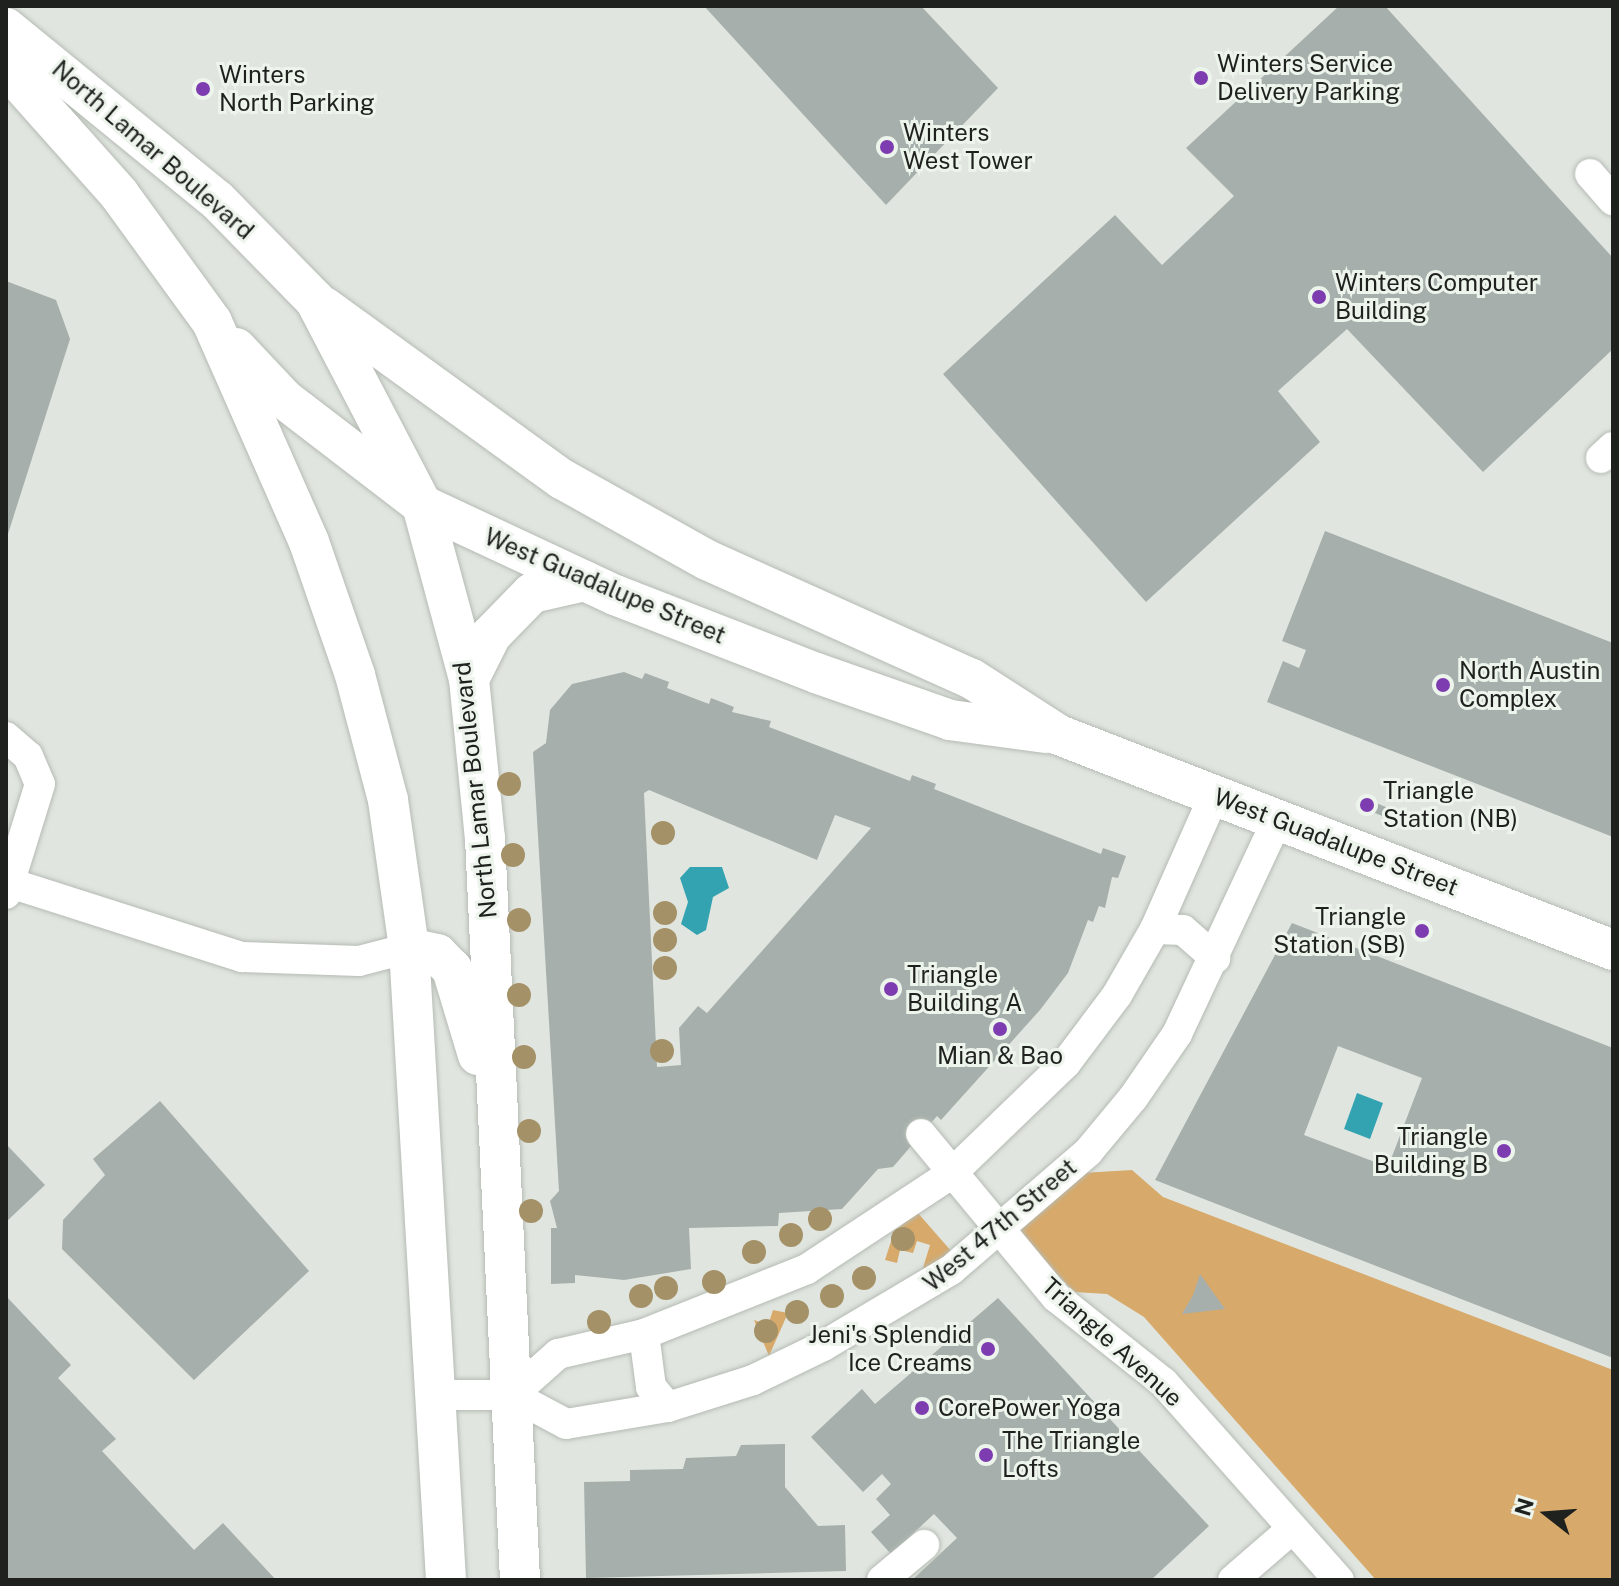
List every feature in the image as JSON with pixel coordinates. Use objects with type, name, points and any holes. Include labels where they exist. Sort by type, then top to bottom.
[{"type":"main road","name":"North Lamar Boulevard","points":[[6,28],[217,200],[315,300],[422,505],[469,679],[485,838],[520,1580]]},
{"type":"main road","name":"North Lamar Boulevard","points":[[6,67],[119,194],[212,322],[309,542],[355,675],[388,800],[409,948],[446,1580]]},
{"type":"main road","name":"West Guadalupe Street","points":[[315,300],[575,486],[707,560],[972,679],[1059,735],[1613,950]]},
{"type":"main road","name":"West Guadalupe Street","points":[[212,322],[284,399],[422,505],[585,581],[950,720],[1059,735]]},
{"type":"main road","points":[[469,679],[491,635],[532,593],[585,581]]},
{"type":"main road","points":[[409,948],[437,954],[452,969],[500,1145]]},
{"type":"street","points":[[1590,174],[1613,200]]},
{"type":"street","points":[[6,737],[28,756],[40,784],[8,888],[242,957],[359,961],[409,948]]},
{"type":"street","points":[[512,1395],[558,1354],[644,1334],[807,1269],[951,1174],[1066,1063],[1155,929],[1214,796]]},
{"type":"street","name":"West 47th Street","points":[[436,1395],[512,1395],[566,1424],[668,1407],[753,1380],[893,1308],[997,1233],[1059,1171],[1088,1152],[1133,1098],[1177,1034],[1277,821]]},
{"type":"street","points":[[1155,929],[1183,930],[1215,958]]},
{"type":"street","name":"Triangle Avenue","points":[[921,1134],[997,1233],[1056,1297],[1163,1382],[1339,1580]]},
{"type":"street","points":[[644,1334],[651,1387],[668,1407]]},
{"type":"street","points":[[1233,1580],[1293,1528]]},
{"type":"street","points":[[882,1580],[924,1545]]},
{"type":"shaded area","points":[[1132,1170],[1163,1197],[1613,1370],[1613,1580],[1376,1580],[1144,1317],[1107,1294],[1074,1292],[1024,1239],[1020,1229],[1082,1173]]},
{"type":"shaded area","points":[[917,1212],[952,1252],[922,1271],[930,1245],[917,1241],[913,1253],[900,1250],[897,1263],[885,1260],[894,1232]]},
{"type":"shaded area","points":[[773,1310],[788,1313],[769,1356],[754,1320],[768,1325]]},
{"type":"water","points":[[690,867],[722,867],[729,888],[713,897],[706,930],[697,935],[681,924],[688,902],[680,878]]},
{"type":"water","points":[[1357,1093],[1383,1103],[1370,1139],[1344,1129]]},
{"type":"building","name":"Winters West Tower","points":[[704,6],[921,6],[998,88],[886,205]]},
{"type":"building","name":"Winters Computer Building","points":[[1339,6],[1385,6],[1613,258],[1613,349],[1483,472],[1347,329],[1278,391],[1320,442],[1146,602],[943,374],[1115,215],[1162,265],[1234,196],[1186,148]]},
{"type":"building","points":[[6,281],[56,300],[70,339],[7,537]]},
{"type":"building","name":"North Austin Complex","points":[[1325,531],[1613,643],[1613,837],[1267,702],[1283,661],[1299,668],[1306,650],[1282,641]]},
{"type":"building","name":"Triangle Building A","points":[[624,672],[642,679],[645,673],[669,682],[667,688],[709,704],[711,698],[734,707],[732,712],[771,721],[769,727],[910,781],[912,775],[936,784],[934,789],[1101,854],[1103,848],[1126,856],[1118,878],[1112,877],[1105,908],[1099,906],[1093,922],[1088,920],[1068,973],[1040,1010],[941,1120],[937,1116],[893,1167],[878,1169],[842,1209],[779,1213],[778,1226],[689,1228],[691,1269],[624,1280],[575,1275],[575,1283],[551,1284],[551,1228],[557,1228],[550,1201],[559,1191],[533,752],[546,743],[550,710],[572,684]],"holes":[[[649,790],[817,860],[835,815],[871,828],[707,1013],[698,1006],[679,1028],[681,1065],[657,1067],[644,793]]]},
{"type":"building","points":[[1371,801],[1391,809],[1387,818],[1368,810]]},
{"type":"building","name":"Triangle Building B","points":[[1292,923],[1613,1048],[1613,1358],[1155,1180]],"holes":[[[1338,1046],[1422,1078],[1388,1167],[1304,1135]]]},
{"type":"building","points":[[160,1101],[309,1271],[194,1380],[62,1249],[63,1220],[105,1175],[93,1159]]},
{"type":"building","points":[[6,1144],[45,1185],[6,1222]]},
{"type":"building","points":[[1200,1274],[1225,1309],[1182,1314],[1193,1295]]},
{"type":"building","points":[[6,1296],[71,1365],[58,1378],[116,1439],[102,1451],[194,1550],[223,1523],[276,1580],[6,1580]]},
{"type":"building","name":"The Triangle Lofts","points":[[998,1298],[1209,1526],[1151,1580],[912,1580],[957,1538],[934,1514],[891,1554],[871,1532],[890,1515],[876,1499],[891,1484],[882,1474],[863,1492],[811,1437],[862,1389],[875,1404]]},
{"type":"building","points":[[785,1444],[785,1487],[818,1526],[845,1525],[846,1571],[586,1578],[584,1482],[630,1481],[630,1470],[683,1469],[686,1458],[736,1456],[741,1445]]},
{"type":"place","name":"Winters Service Delivery Parking","points":[[1201,78]]},
{"type":"place","name":"Winters North Parking","points":[[203,89]]},
{"type":"place","name":"Winters West Tower","points":[[887,147]]},
{"type":"place","name":"Winters Computer Building","points":[[1319,297]]},
{"type":"place","name":"North Austin Complex","points":[[1443,685]]},
{"type":"place","name":"Triangle Station (NB)","points":[[1367,805]]},
{"type":"place","name":"Triangle Station (SB)","points":[[1422,931]]},
{"type":"place","name":"Triangle Building A","points":[[891,989]]},
{"type":"place","name":"Mian & Bao","points":[[1000,1029]]},
{"type":"place","name":"Triangle Building B","points":[[1504,1151]]},
{"type":"place","name":"Jeni's Splendid Ice Creams","points":[[988,1349]]},
{"type":"place","name":"CorePower Yoga","points":[[922,1408]]},
{"type":"place","name":"The Triangle Lofts","points":[[986,1455]]}]
